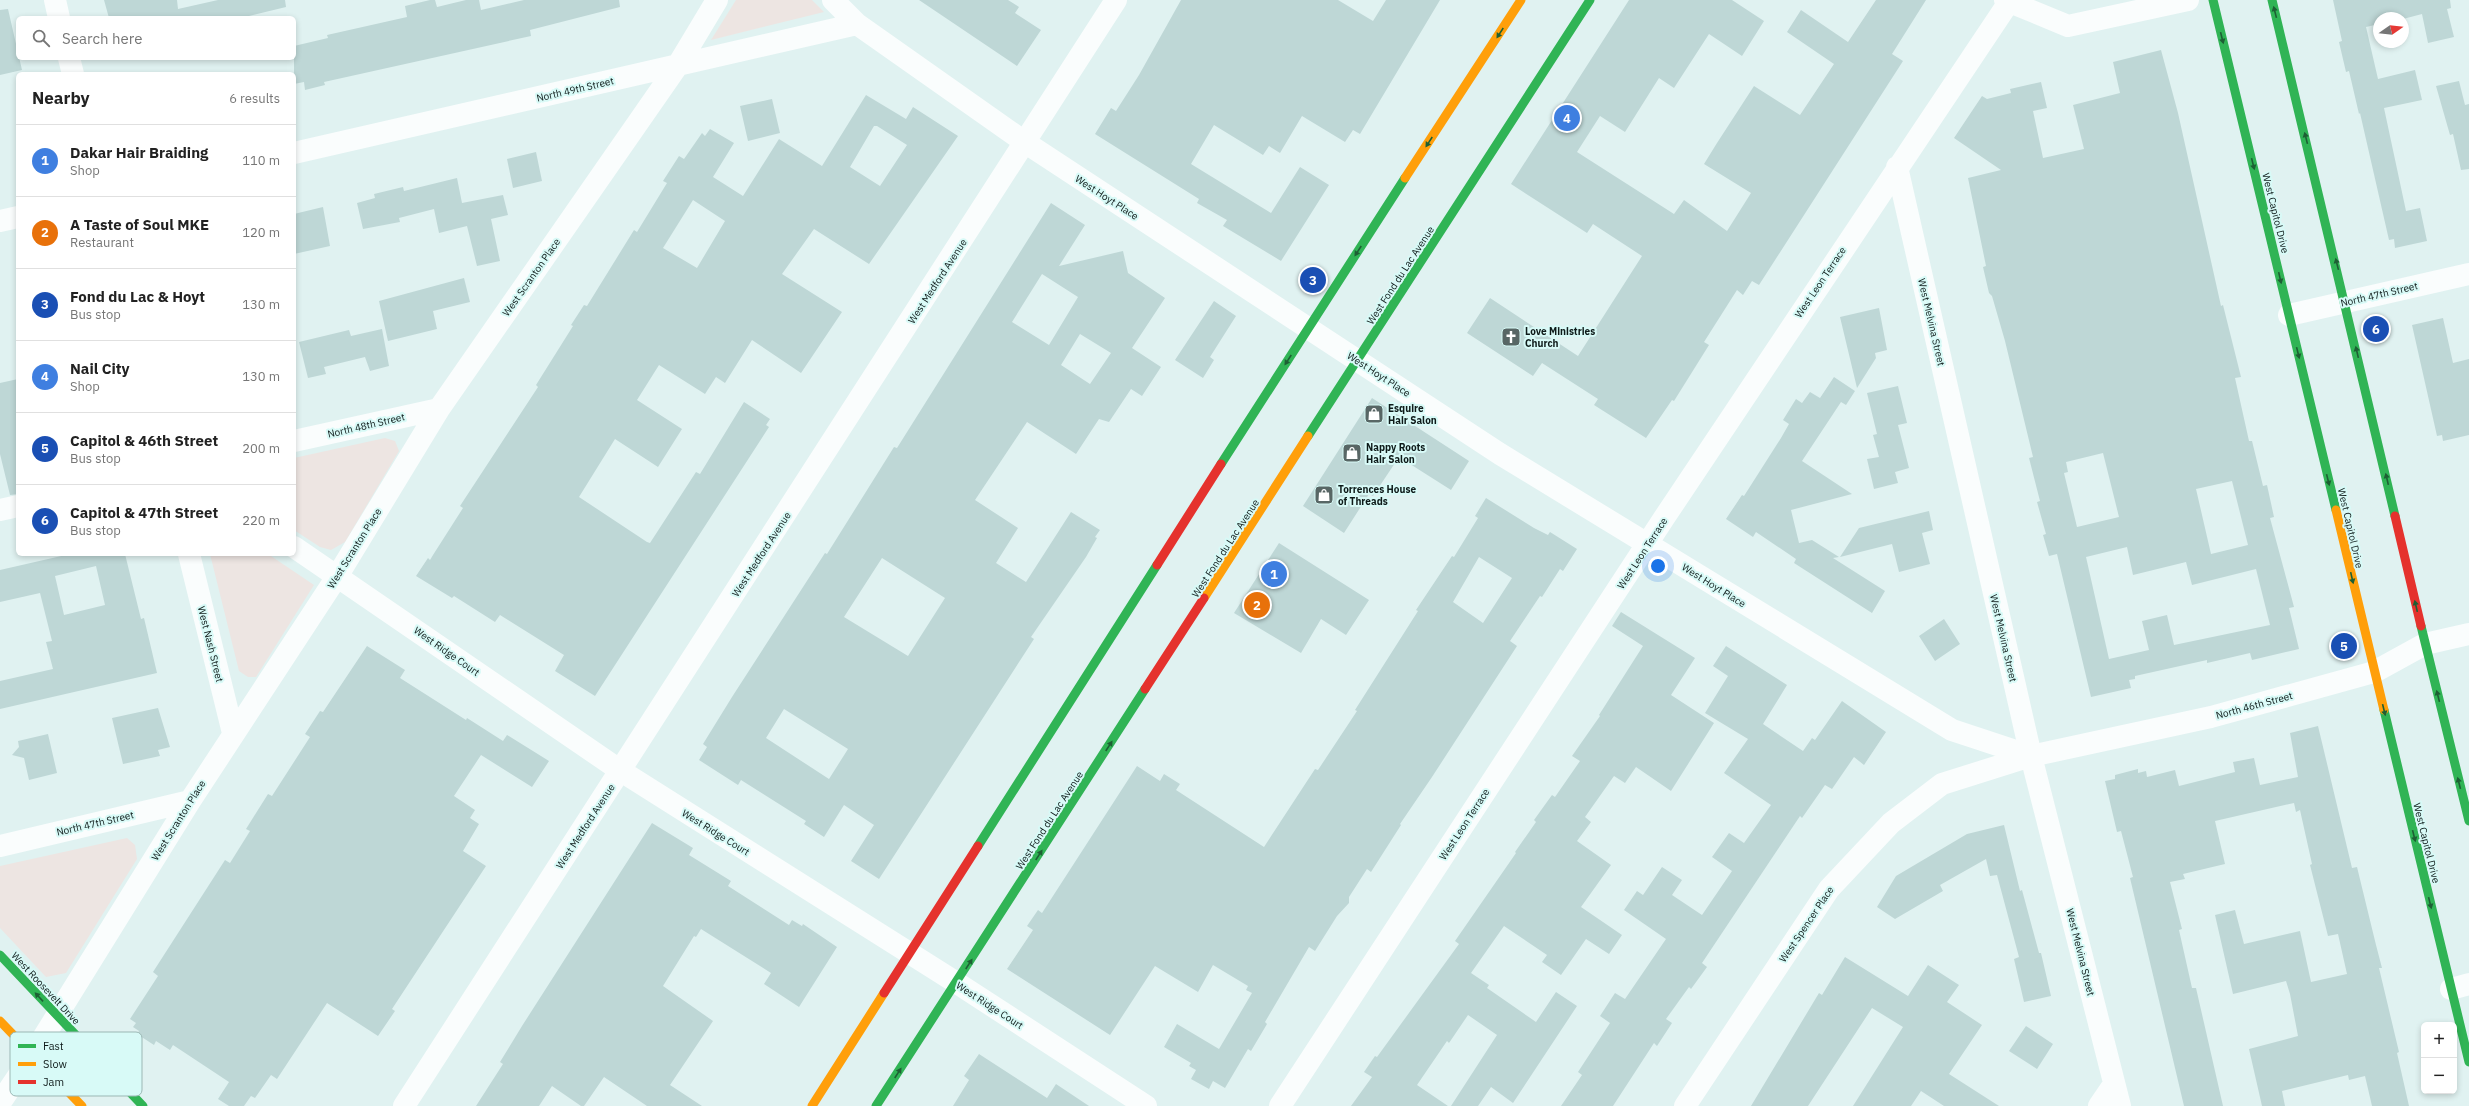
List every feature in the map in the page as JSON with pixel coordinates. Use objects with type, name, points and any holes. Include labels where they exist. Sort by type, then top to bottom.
[{"type":"main road","points":[[812,1106],[1307,329],[1521,0]]},
{"type":"main road","name":"West Fond du Lac Avenue","points":[[876,1106],[1590,0]]},
{"type":"main road","name":"West Capitol Drive","points":[[2213,0],[2374,672],[2460,986],[2469,1062]]},
{"type":"main road","points":[[2272,0],[2346,302],[2425,644],[2469,821]]},
{"type":"main road","name":"West Roosevelt Drive","points":[[0,955],[72,1032]]},
{"type":"main road","points":[[0,1021],[11,1032]]},
{"type":"main road","points":[[73,1096],[82,1106]]},
{"type":"main road","name":"West Roosevelt Drive","points":[[133,1096],[143,1106]]},
{"type":"street","points":[[55,0],[59,16]]},
{"type":"street","name":"West Scranton Place","points":[[46,1032],[233,733],[338,575],[438,409],[678,66],[717,0]]},
{"type":"street","name":"West Hoyt Place","points":[[833,0],[857,24],[1026,143],[1307,329],[1359,360],[1500,454],[1952,730],[2031,756]]},
{"type":"street","name":"West Medford Avenue","points":[[404,1106],[1026,143],[1116,0]]},
{"type":"street","points":[[2007,1],[2068,26],[2188,0]]},
{"type":"street","name":"West Leon Terrace","points":[[1280,1106],[1648,544],[2007,1]]},
{"type":"street","name":"North 49th Street","points":[[296,154],[857,24]]},
{"type":"street","points":[[70,60],[72,72]]},
{"type":"street","name":"West Melvina Street","points":[[1897,167],[2031,756],[2120,1106]]},
{"type":"street","points":[[0,221],[16,217]]},
{"type":"street","name":"North 47th Street","points":[[2289,315],[2469,274]]},
{"type":"street","name":"North 48th Street","points":[[296,441],[438,409]]},
{"type":"street","points":[[0,510],[16,506]]},
{"type":"street","name":"West Ridge Court","points":[[296,548],[338,575],[621,771],[909,954],[957,982],[1146,1106]]},
{"type":"street","name":"West Nash Street","points":[[189,556],[233,733]]},
{"type":"street","name":"North 46th Street","points":[[2031,756],[2211,717],[2374,672],[2425,644],[2469,634]]},
{"type":"street","name":"West Spencer Place","points":[[1686,1106],[1829,889],[1891,823],[1942,784],[2031,756]]},
{"type":"street","name":"North 47th Street","points":[[0,846],[190,801]]},
{"type":"street","points":[[2099,1106],[2114,1084]]},
{"type":"street","name":"West Scranton Place","points":[[0,1103],[10,1088]]},
{"type":"shaded area","points":[[736,0],[812,0],[824,12],[711,40]]},
{"type":"shaded area","points":[[385,438],[395,441],[399,451],[345,542],[331,550],[320,547],[296,531],[296,458]]},
{"type":"shaded area","points":[[210,556],[271,556],[314,585],[256,677],[248,677],[239,671]]},
{"type":"shaded area","points":[[127,838],[135,845],[137,859],[66,973],[46,977],[0,928],[0,866]]},
{"type":"building","points":[[104,0],[177,0],[178,9],[218,0],[285,0],[286,7],[249,16],[108,16]]},
{"type":"building","points":[[430,0],[435,0],[437,7],[466,0],[479,0],[481,10],[524,0],[619,0],[620,7],[530,30],[531,36],[324,82],[325,85],[305,90],[304,82],[296,84],[294,60],[296,60],[296,46],[328,38],[327,35],[407,17],[405,6]]},
{"type":"building","points":[[919,0],[1008,0],[1019,7],[1015,13],[1041,30],[1017,66]]},
{"type":"building","points":[[1181,0],[1338,0],[1373,21],[1386,0],[1440,0],[1360,134],[1353,130],[1345,142],[1302,116],[1280,153],[1269,146],[1263,155],[1214,125],[1191,164],[1271,213],[1300,167],[1329,185],[1281,261],[1223,226],[1227,220],[1197,203],[1199,199],[1095,134],[1111,108],[1116,111],[1139,75]]},
{"type":"building","points":[[1629,0],[1732,0],[1764,21],[1742,56],[1709,34],[1674,88],[1659,78],[1625,132],[1600,116],[1577,152],[1674,214],[1684,200],[1727,231],[1751,193],[1704,164],[1717,143],[1754,86],[1800,115],[1834,64],[1787,32],[1801,10],[1848,42],[1876,0],[1926,0],[1892,54],[1903,61],[1759,285],[1752,281],[1743,295],[1737,290],[1704,342],[1709,345],[1674,401],[1672,400],[1646,438],[1594,405],[1598,399],[1542,363],[1533,376],[1467,333],[1490,298],[1578,356],[1642,256],[1593,224],[1587,233],[1511,184]]},
{"type":"building","points":[[2333,0],[2450,0],[2451,8],[2447,9],[2454,37],[2428,43],[2422,14],[2409,17],[2409,12],[2373,12],[2373,25],[2366,27],[2378,79],[2415,70],[2422,100],[2384,108],[2406,211],[2420,208],[2427,241],[2395,248],[2394,239],[2389,240],[2360,113],[2359,114],[2349,71],[2346,72],[2339,42],[2342,41]]},
{"type":"building","points":[[8,9],[16,44],[16,60],[20,60],[22,70],[0,75],[0,10]]},
{"type":"building","points":[[2161,50],[2178,113],[2221,306],[2223,305],[2241,377],[2235,378],[2249,441],[2252,441],[2263,486],[2267,485],[2274,517],[2270,518],[2294,607],[2289,608],[2299,649],[2252,660],[2250,653],[2207,663],[2207,660],[2135,676],[2135,679],[2129,680],[2131,688],[2091,697],[2057,554],[2049,556],[2043,535],[2046,534],[2037,502],[2040,501],[2029,458],[2033,457],[2005,341],[1992,296],[1989,293],[1983,267],[1986,266],[1968,178],[2001,170],[1954,138],[1982,96],[1987,99],[2011,93],[2010,89],[2041,82],[2047,108],[2033,111],[2043,158],[2084,149],[2073,105],[2120,93],[2113,62]],"holes":[[[2103,453],[2119,517],[2077,527],[2064,473],[2068,472],[2066,462]],[[2232,481],[2248,545],[2211,554],[2196,489]],[[2127,547],[2133,575],[2186,562],[2192,585],[2256,569],[2270,625],[2174,645],[2167,615],[2142,621],[2149,650],[2109,659],[2086,557]]]},
{"type":"building","points":[[2459,81],[2465,105],[2469,104],[2469,169],[2461,170],[2453,134],[2450,135],[2436,86]]},
{"type":"building","points":[[866,95],[906,119],[913,107],[958,136],[869,264],[814,229],[782,274],[842,312],[801,373],[752,340],[725,383],[716,377],[705,394],[659,365],[637,400],[682,429],[658,467],[615,439],[579,497],[647,542],[650,543],[696,472],[700,474],[744,402],[770,419],[766,425],[769,427],[595,696],[555,671],[564,655],[500,615],[495,622],[454,596],[452,598],[416,576],[428,558],[430,560],[463,508],[460,506],[538,387],[536,385],[573,326],[571,325],[584,305],[587,306],[634,230],[637,232],[667,183],[663,181],[679,156],[684,159],[702,133],[705,136],[710,129],[734,143],[713,177],[743,196],[779,139],[822,166]],"holes":[[[874,126],[877,126],[907,145],[880,186],[850,167]],[[693,200],[725,221],[697,268],[663,248]]]},
{"type":"building","points":[[772,99],[780,133],[748,141],[740,106]]},
{"type":"building","points":[[536,152],[542,181],[513,188],[507,159]]},
{"type":"building","points":[[457,178],[462,203],[503,195],[508,215],[491,219],[500,261],[477,266],[467,226],[439,233],[434,209],[399,218],[400,222],[363,229],[357,203],[375,198],[374,194],[403,187],[404,191]]},
{"type":"building","points":[[1051,203],[1085,225],[1059,266],[1123,251],[1128,273],[1165,298],[1132,348],[1161,367],[1142,396],[1131,389],[1109,422],[1099,419],[1076,454],[1027,422],[975,500],[1018,528],[996,563],[1026,582],[1071,512],[1100,530],[1095,537],[1097,538],[1086,557],[1031,637],[1034,639],[879,879],[851,861],[874,825],[844,805],[824,837],[804,824],[806,821],[741,780],[738,785],[699,760],[707,747],[703,744],[732,697],[825,553],[827,554],[894,447],[897,448]],"holes":[[[1042,274],[1078,297],[1049,345],[1012,322]],[[1080,334],[1111,353],[1090,384],[1061,365]],[[882,558],[945,598],[908,656],[844,617]],[[784,709],[848,749],[829,779],[766,738]]]},
{"type":"building","points":[[323,207],[330,246],[296,254],[296,214]]},
{"type":"building","points":[[464,278],[470,302],[433,311],[437,329],[388,341],[379,301]]},
{"type":"building","points":[[1214,301],[1236,316],[1210,357],[1214,360],[1203,378],[1175,360]]},
{"type":"building","points":[[1879,308],[1887,350],[1875,353],[1876,358],[1857,388],[1840,317]]},
{"type":"building","points":[[2443,318],[2453,363],[2469,359],[2469,435],[2443,441],[2442,435],[2437,436],[2412,325]]},
{"type":"building","points":[[382,329],[389,366],[370,371],[365,357],[324,367],[326,374],[308,378],[299,342],[349,330],[351,336]]},
{"type":"building","points":[[1834,377],[1855,391],[1846,405],[1841,402],[1802,461],[1852,494],[1791,510],[1799,543],[1812,540],[1839,557],[1833,558],[1885,591],[1872,613],[1794,563],[1796,559],[1756,532],[1753,537],[1726,519],[1742,495],[1744,496],[1781,438],[1789,424],[1783,420],[1796,399],[1802,403],[1810,392],[1820,398]]},
{"type":"building","points":[[16,379],[16,494],[10,495],[0,454],[0,383]]},
{"type":"building","points":[[1898,386],[1907,423],[1898,425],[1909,468],[1895,472],[1898,483],[1874,489],[1867,459],[1879,457],[1873,435],[1877,434],[1867,393]]},
{"type":"building","points":[[1372,398],[1469,461],[1451,490],[1399,457],[1373,496],[1369,494],[1344,533],[1303,506]]},
{"type":"building","points":[[1486,498],[1534,528],[1548,535],[1550,532],[1577,549],[1563,571],[1560,569],[1542,597],[1540,596],[1510,641],[1517,646],[1400,824],[1401,825],[1371,872],[1367,869],[1349,897],[1349,903],[1337,916],[1315,951],[1309,947],[1265,1022],[1267,1024],[1251,1051],[1248,1049],[1225,1088],[1213,1081],[1209,1089],[1191,1079],[1196,1070],[1189,1066],[1191,1063],[1164,1047],[1177,1024],[1219,1049],[1252,993],[1246,990],[1248,986],[1213,965],[1198,992],[1155,966],[1110,1035],[1007,969],[1033,930],[1027,926],[1038,910],[1042,913],[1137,766],[1160,781],[1164,774],[1180,784],[1176,790],[1264,847],[1315,769],[1318,770],[1357,711],[1355,710],[1418,611],[1416,610],[1452,556],[1454,557],[1478,518],[1475,516]],"holes":[[[1479,557],[1512,578],[1483,623],[1453,602]]]},
{"type":"building","points":[[1929,511],[1933,530],[1922,533],[1930,564],[1899,572],[1892,544],[1840,557],[1859,528]]},
{"type":"building","points":[[1279,543],[1369,600],[1346,635],[1321,619],[1301,653],[1234,613]]},
{"type":"building","points":[[61,556],[125,556],[141,619],[144,618],[157,673],[0,709],[0,681],[53,669],[46,642],[52,641],[40,593],[0,602],[0,570]],"holes":[[[96,566],[105,605],[64,615],[55,576]]]},
{"type":"building","points":[[1621,612],[1695,658],[1671,695],[1714,723],[1671,791],[1636,767],[1625,783],[1614,776],[1585,817],[1591,822],[1577,841],[1611,865],[1581,907],[1622,935],[1609,954],[1586,939],[1561,975],[1542,962],[1547,955],[1504,926],[1471,973],[1489,985],[1487,988],[1536,1022],[1556,992],[1577,1006],[1513,1103],[1491,1087],[1478,1106],[1451,1106],[1497,1035],[1468,1015],[1449,1043],[1447,1041],[1417,1085],[1448,1106],[1351,1106],[1372,1077],[1364,1072],[1375,1056],[1377,1057],[1459,944],[1455,941],[1516,853],[1515,852],[1536,822],[1534,820],[1552,795],[1555,797],[1580,761],[1572,756],[1600,716],[1599,715],[1643,646],[1612,626]]},
{"type":"building","points":[[1944,619],[1960,644],[1935,661],[1919,636]]},
{"type":"building","points":[[367,646],[405,670],[400,678],[466,720],[467,718],[503,741],[507,735],[549,761],[532,787],[481,755],[454,796],[475,810],[470,818],[479,824],[463,851],[486,866],[392,1009],[395,1011],[378,1036],[327,1003],[277,1079],[271,1075],[255,1098],[251,1096],[244,1106],[229,1106],[218,1099],[229,1082],[173,1045],[170,1050],[156,1041],[154,1045],[142,1037],[142,1032],[138,1032],[133,1027],[136,1023],[130,1019],[158,976],[153,972],[225,860],[230,863],[250,831],[246,829],[268,794],[272,796],[310,737],[305,734],[320,711],[323,712]]},
{"type":"building","points":[[1726,646],[1787,685],[1763,724],[1803,751],[1812,738],[1815,740],[1842,701],[1886,732],[1864,765],[1854,757],[1832,789],[1825,785],[1802,818],[1800,816],[1702,963],[1707,967],[1691,989],[1689,987],[1666,1019],[1672,1023],[1657,1046],[1654,1043],[1613,1106],[1561,1106],[1582,1075],[1578,1072],[1610,1023],[1600,1016],[1615,993],[1625,999],[1666,939],[1624,910],[1637,891],[1643,895],[1662,867],[1682,880],[1672,895],[1702,915],[1732,871],[1712,857],[1729,833],[1744,843],[1771,805],[1724,773],[1748,739],[1705,713],[1728,676],[1713,666]]},
{"type":"building","points":[[158,708],[170,747],[158,750],[160,756],[123,764],[112,718]]},
{"type":"building","points":[[2318,726],[2352,868],[2357,867],[2382,968],[2379,968],[2399,1052],[2397,1053],[2409,1106],[2372,1106],[2365,1076],[2349,1080],[2348,1075],[2282,1091],[2285,1106],[2262,1106],[2249,1049],[2298,1036],[2290,994],[2286,981],[2233,994],[2215,915],[2235,910],[2244,944],[2300,931],[2311,982],[2347,974],[2338,934],[2328,936],[2310,865],[2312,864],[2300,810],[2296,812],[2294,803],[2215,821],[2225,864],[2183,874],[2185,879],[2170,882],[2182,929],[2179,930],[2192,988],[2196,988],[2223,1106],[2184,1106],[2130,878],[2133,877],[2121,831],[2117,832],[2105,781],[2115,779],[2115,775],[2138,769],[2138,773],[2146,771],[2147,777],[2175,770],[2179,786],[2235,772],[2233,762],[2254,758],[2260,785],[2298,777],[2290,733]]},
{"type":"building","points":[[48,734],[57,773],[29,780],[24,758],[12,755],[19,747],[18,741]]},
{"type":"building","points":[[652,823],[693,848],[689,855],[731,881],[728,886],[789,925],[792,920],[802,926],[803,924],[837,947],[799,1007],[764,984],[771,973],[701,929],[696,937],[694,936],[663,986],[713,1021],[670,1085],[702,1106],[647,1106],[604,1077],[584,1106],[581,1106],[552,1086],[539,1106],[476,1106],[503,1064],[500,1062],[522,1026]]},
{"type":"building","points":[[2004,825],[2020,891],[2022,890],[2039,953],[2041,953],[2051,996],[2024,1002],[2014,959],[2019,957],[1997,875],[1990,876],[1986,859],[1940,885],[1943,891],[1895,919],[1877,907],[1896,876],[1967,834]]},
{"type":"building","points":[[1845,957],[1908,996],[1928,965],[1959,985],[1947,1002],[1982,1025],[1949,1074],[1999,1106],[1944,1106],[1921,1091],[1911,1106],[1853,1106],[1903,1027],[1872,1008],[1808,1106],[1751,1106],[1819,993],[1822,995]]},
{"type":"building","points":[[2026,1026],[2053,1044],[2037,1069],[2009,1051]]},
{"type":"building","points":[[979,1054],[1047,1098],[1056,1084],[1089,1106],[953,1106],[969,1080],[964,1076]]},
{"type":"traffic: fast","points":[[1308,436],[1590,0]]},
{"type":"traffic: fast","points":[[2213,0],[2336,510]]},
{"type":"traffic: fast","points":[[2272,0],[2395,516]]},
{"type":"traffic: fast","points":[[1221,464],[1405,178]]},
{"type":"traffic: fast","points":[[978,846],[1157,565]]},
{"type":"traffic: fast","points":[[2421,626],[2469,821]]},
{"type":"traffic: fast","points":[[876,1106],[1145,689]]},
{"type":"traffic: fast","points":[[2384,710],[2469,1062]]},
{"type":"traffic: fast","points":[[0,955],[73,1032]]},
{"type":"traffic: fast","points":[[134,1096],[143,1106]]},
{"type":"traffic: slow","points":[[1405,178],[1521,0]]},
{"type":"traffic: slow","points":[[1204,598],[1308,436]]},
{"type":"traffic: slow","points":[[2336,510],[2384,710]]},
{"type":"traffic: slow","points":[[812,1106],[884,993]]},
{"type":"traffic: slow","points":[[0,1021],[11,1032]]},
{"type":"traffic: slow","points":[[72,1096],[82,1106]]},
{"type":"traffic: jam","points":[[1157,565],[1221,464]]},
{"type":"traffic: jam","points":[[2395,516],[2421,626]]},
{"type":"traffic: jam","points":[[1145,689],[1204,598]]},
{"type":"traffic: jam","points":[[884,993],[978,846]]},
{"type":"place","name":"Nail City","points":[[1567,118]]},
{"type":"place","name":"Fond du Lac & Hoyt","points":[[1313,280]]},
{"type":"place","name":"Capitol & 47th Street","points":[[2376,329]]},
{"type":"place","name":"Love Ministries Church","points":[[1511,337]]},
{"type":"place","name":"Esquire Hair Salon","points":[[1374,414]]},
{"type":"place","name":"Nappy Roots Hair Salon","points":[[1352,453]]},
{"type":"place","name":"Torrences House of Threads","points":[[1324,495]]},
{"type":"place","name":"Dakar Hair Braiding","points":[[1274,574]]},
{"type":"place","name":"A Taste of Soul MKE","points":[[1257,605]]},
{"type":"place","name":"Capitol & 46th Street","points":[[2344,646]]}]
